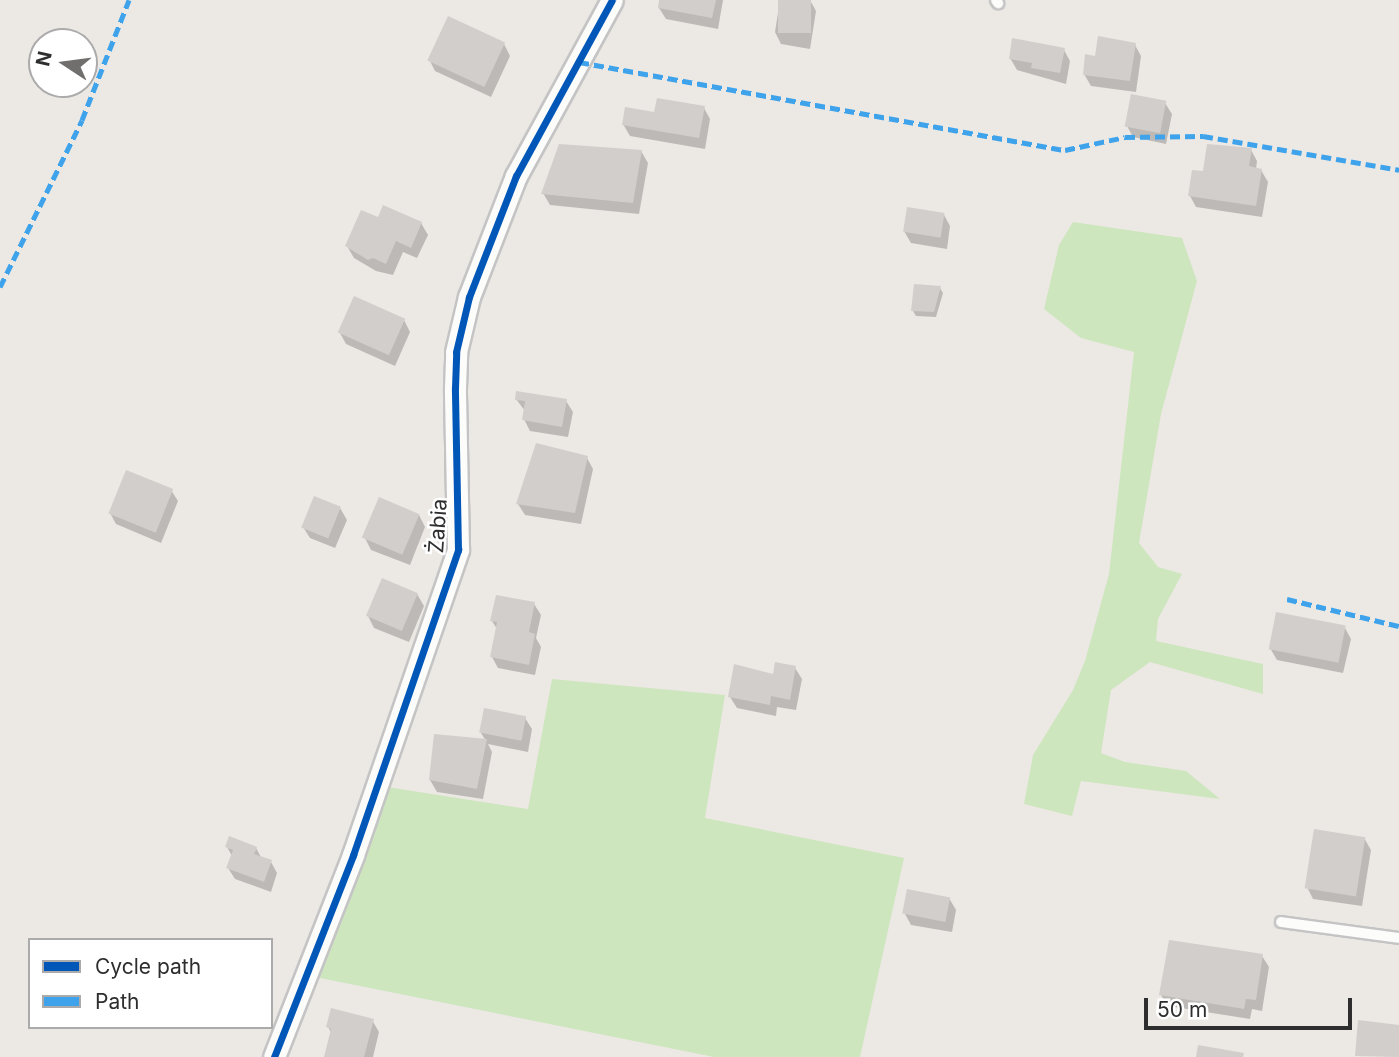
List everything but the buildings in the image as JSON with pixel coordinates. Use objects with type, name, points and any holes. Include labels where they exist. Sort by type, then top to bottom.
[{"type":"street","name":"Żabia","points":[[274,1057],[353,855],[458,550],[456,352],[469,298],[516,176],[612,0]]},
{"type":"lane","points":[[1281,922],[1399,937]]},
{"type":"green space","points":[[1073,222],[1182,238],[1197,281],[1161,414],[1139,543],[1158,567],[1182,574],[1158,619],[1156,641],[1263,664],[1263,694],[1150,662],[1111,690],[1101,753],[1125,762],[1186,771],[1220,799],[1081,781],[1072,816],[1024,804],[1033,755],[1073,690],[1085,661],[1109,574],[1134,352],[1081,338],[1044,309],[1059,245]]},
{"type":"green space","points":[[552,679],[725,695],[705,818],[904,858],[860,1057],[714,1057],[315,977],[387,787],[528,809]]},
{"type":"marked path","points":[[0,287],[82,120],[129,0]]},
{"type":"marked path","points":[[579,62],[1065,150],[1125,137],[1203,136],[1399,170]]},
{"type":"marked path","points":[[1287,599],[1399,626]]},
{"type":"cycle path","points":[[274,1057],[353,855],[458,550],[456,352],[469,297],[516,176],[612,0]]}]
